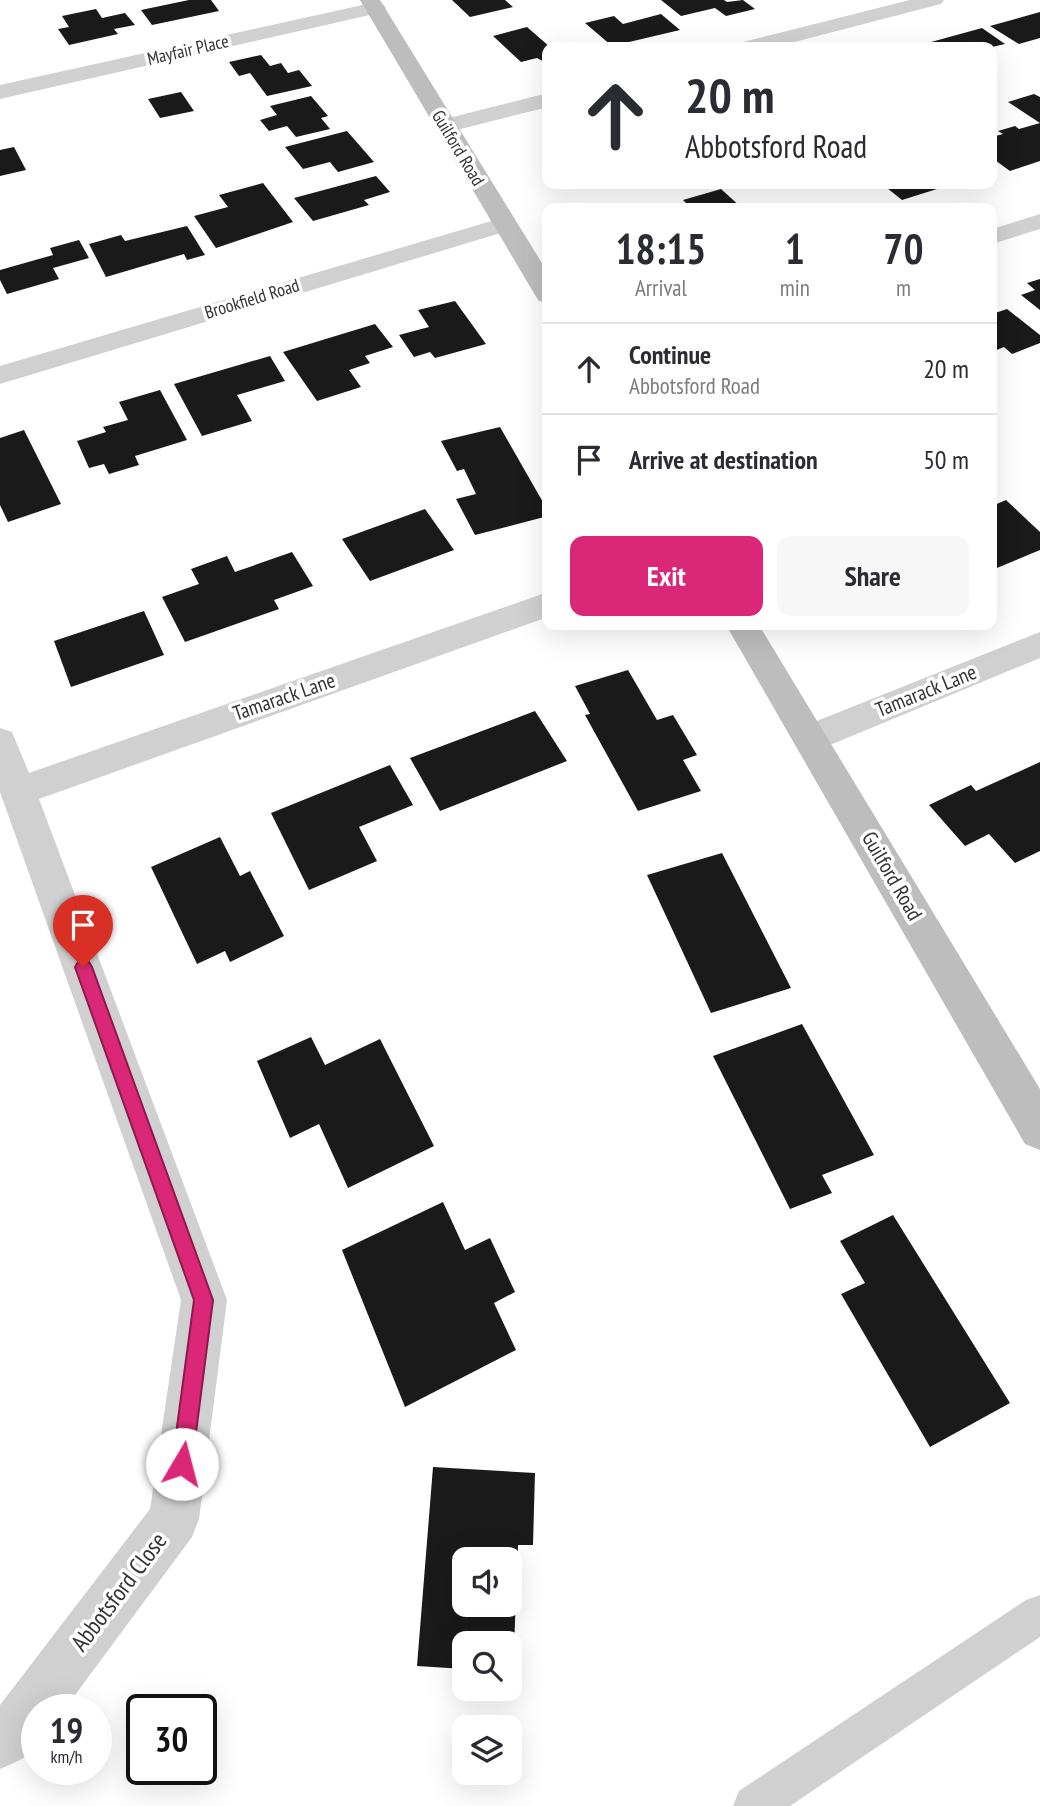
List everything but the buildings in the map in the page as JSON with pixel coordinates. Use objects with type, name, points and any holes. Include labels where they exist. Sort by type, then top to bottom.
[{"type":"street","points":[[770,42],[934,0]]},
{"type":"street","name":"Mayfair Place","points":[[0,92],[373,4]]},
{"type":"street","name":"Guilford Road","points":[[373,4],[542,285]]},
{"type":"street","points":[[445,126],[542,102]]},
{"type":"street","points":[[997,235],[1040,221]]},
{"type":"street","name":"Brookfield Road","points":[[0,375],[505,224]]},
{"type":"street","name":"Tamarack Lane","points":[[20,790],[542,606]]},
{"type":"street","name":"Guilford Road","points":[[745,630],[1040,1129]]},
{"type":"street","name":"Tamarack Lane","points":[[811,738],[1040,644]]},
{"type":"street","points":[[0,742],[20,790]]},
{"type":"street","name":"Abbotsford Close","points":[[0,1741],[12,1734],[174,1519],[204,1300],[20,790]]},
{"type":"lane","points":[[779,1799],[1040,1614]]},
{"type":"route","points":[[83,967],[204,1300],[182,1464]]}]
